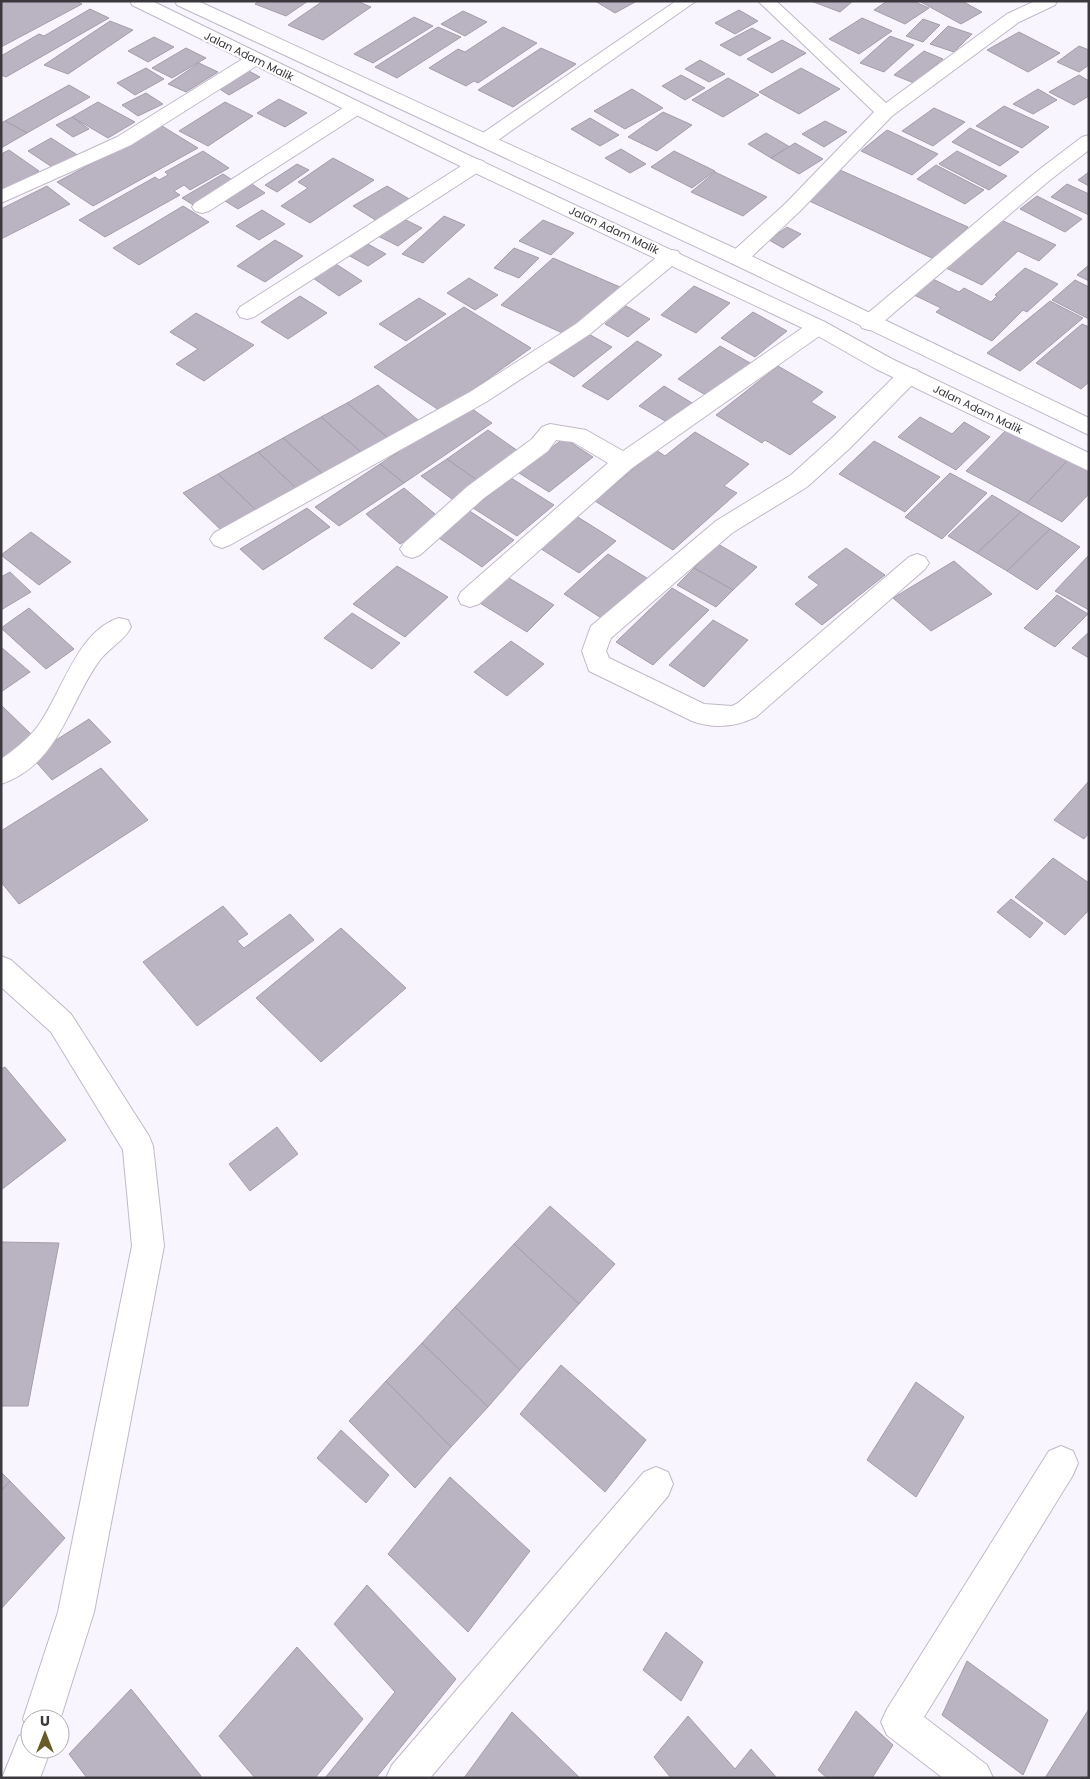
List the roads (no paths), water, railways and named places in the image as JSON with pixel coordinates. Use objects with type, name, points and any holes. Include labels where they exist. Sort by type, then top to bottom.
[{"type":"street","name":"Jalan Adam Malik","points":[[138,1],[356,108],[818,327],[884,364],[1089,463]]},
{"type":"street","name":"Jalan Adam Malik","points":[[183,1],[276,46],[738,258],[869,323],[1089,427]]},
{"type":"street","points":[[484,141],[688,1]]},
{"type":"street","points":[[766,1],[885,112]]},
{"type":"street","points":[[738,258],[792,208],[885,112],[1014,18],[1049,1]]},
{"type":"street","points":[[1,197],[124,141],[276,46]]},
{"type":"street","points":[[202,207],[356,108]]},
{"type":"street","points":[[869,323],[1043,176],[1089,141]]},
{"type":"street","points":[[247,312],[476,165]]},
{"type":"street","points":[[222,539],[478,397],[583,329],[671,256]]},
{"type":"street","points":[[470,598],[624,462],[818,327]]},
{"type":"street","points":[[909,375],[841,443],[799,481],[724,527],[600,633],[594,651],[598,664],[701,714],[734,716],[747,710],[917,563]]},
{"type":"street","points":[[412,549],[476,492],[540,445],[550,432],[578,435],[624,462]]},
{"type":"street","points":[[1,772],[23,758],[47,733],[91,653],[119,627]]},
{"type":"street","points":[[1,969],[61,1023],[138,1146],[148,1246],[76,1612],[45,1709]]},
{"type":"street","points":[[974,1778],[900,1722],[1062,1463]]},
{"type":"street","points":[[405,1778],[656,1484]]},
{"type":"street","points":[[21,1778],[29,1759]]}]
